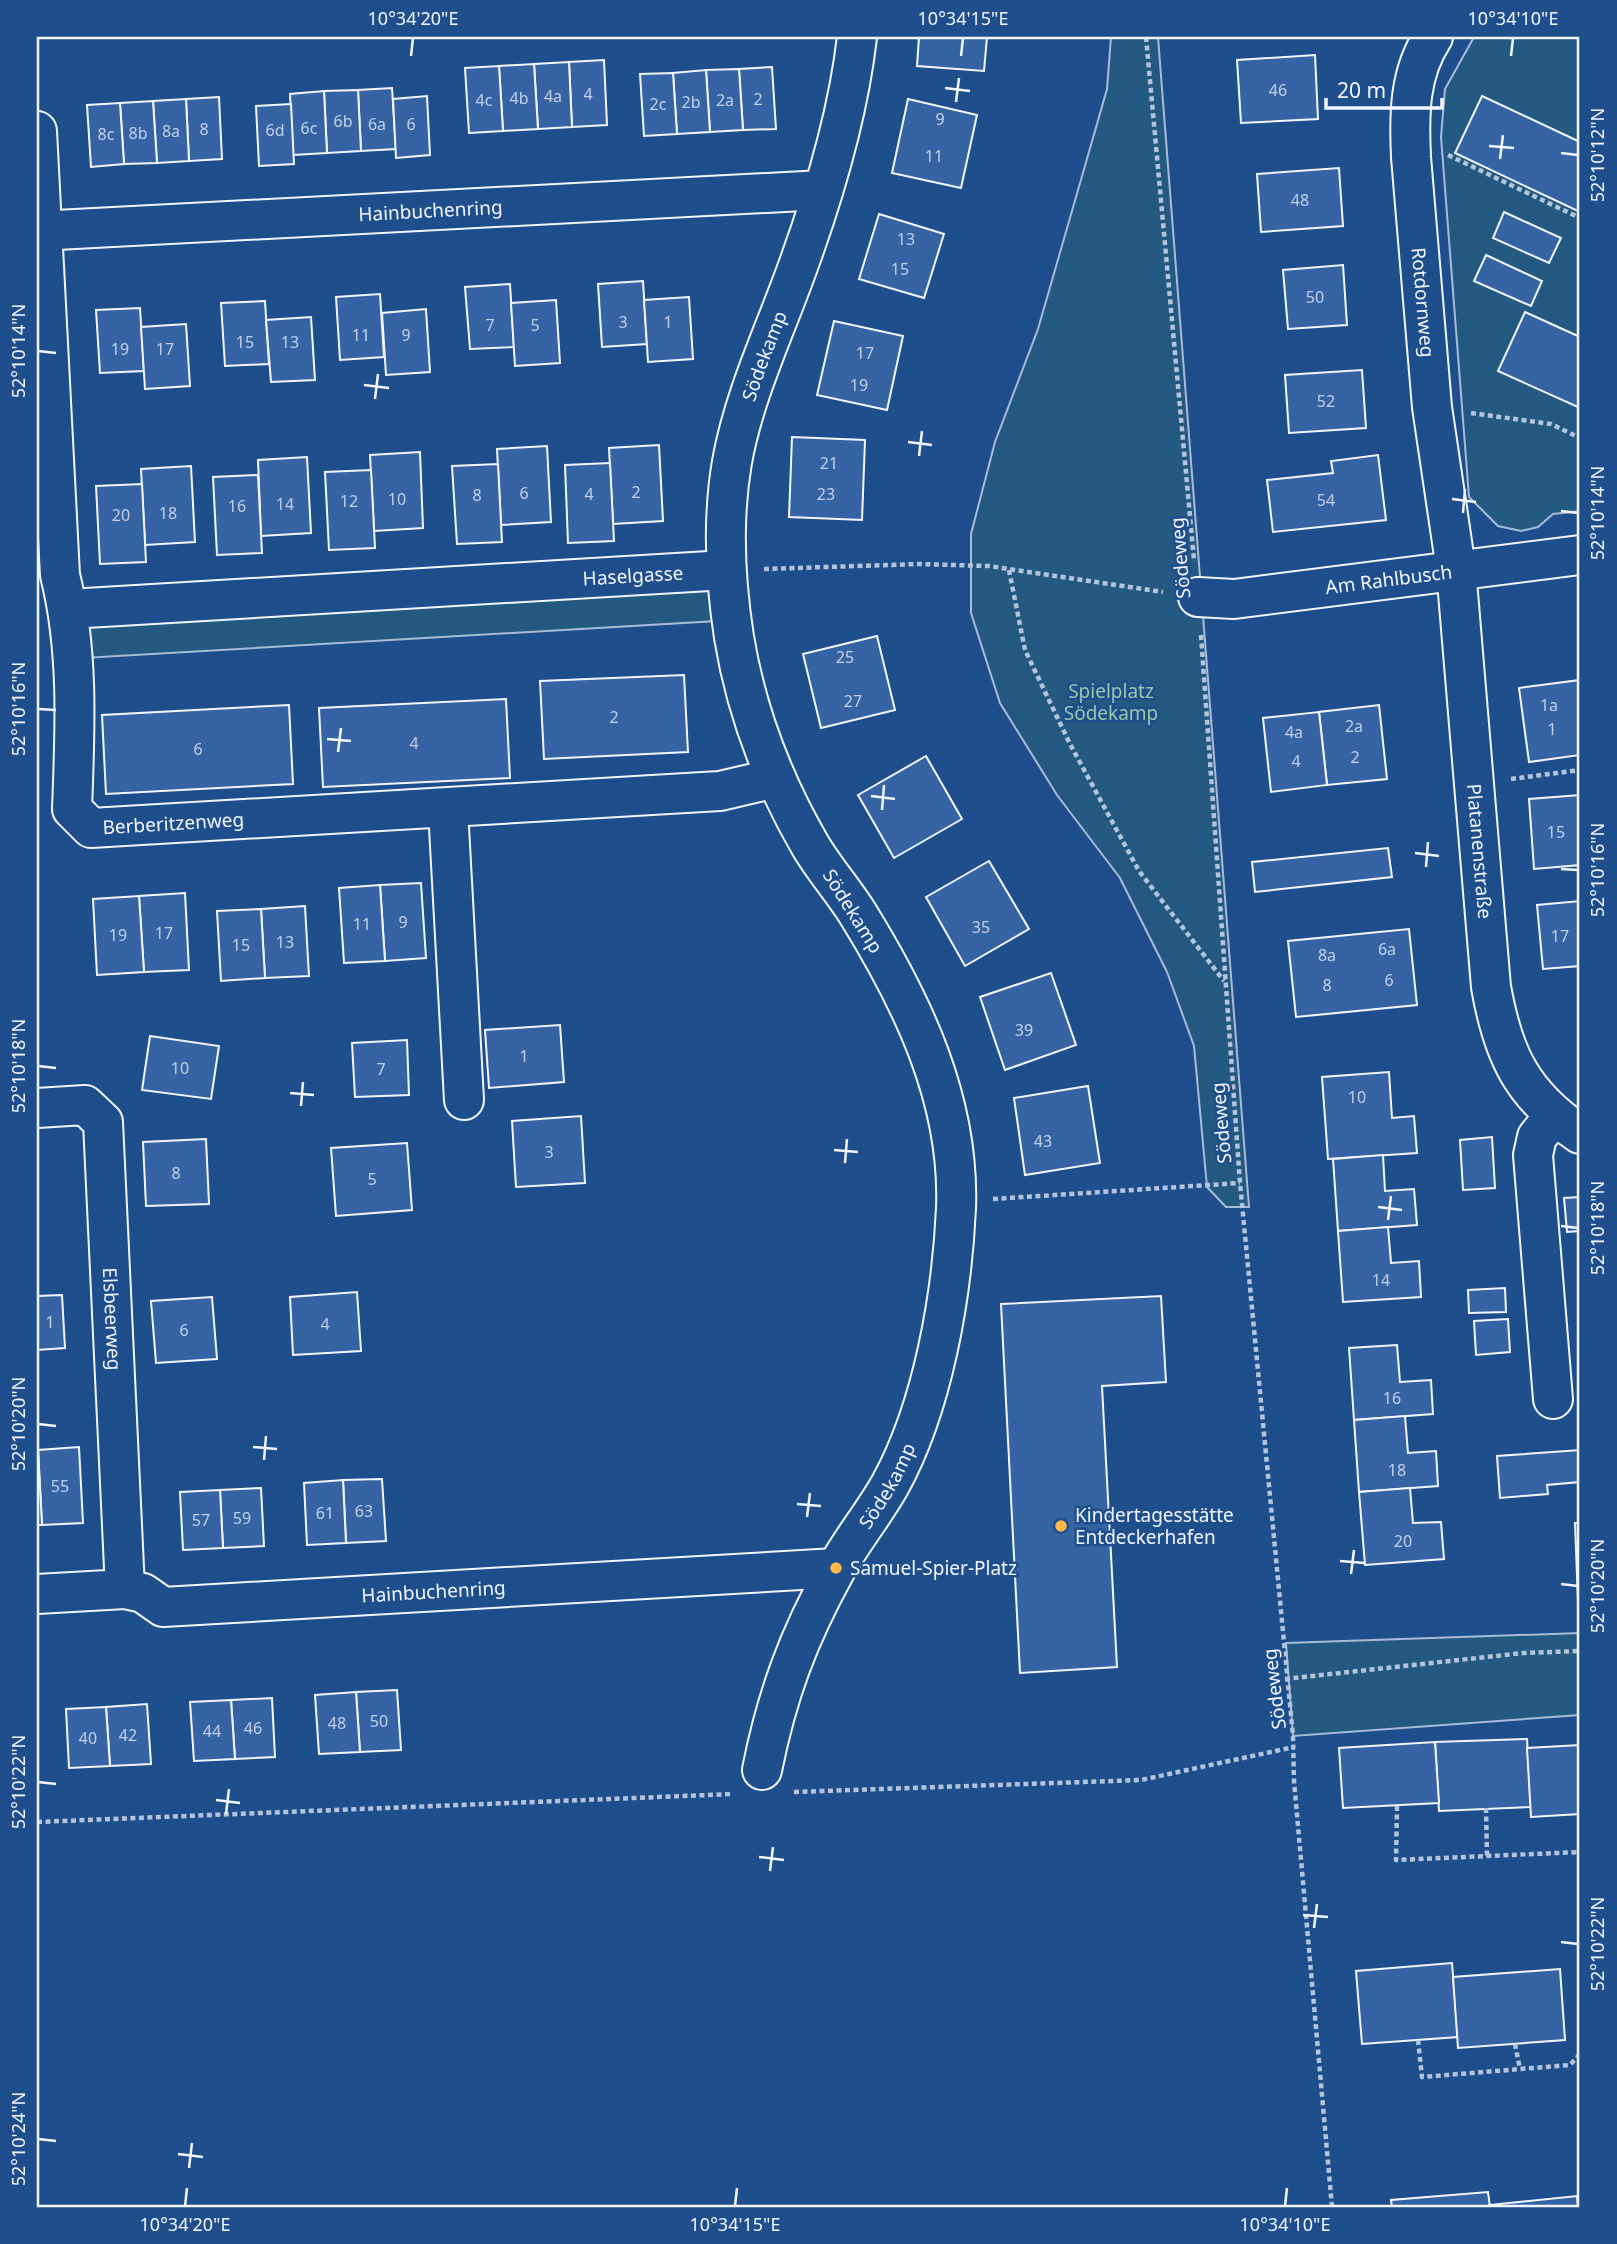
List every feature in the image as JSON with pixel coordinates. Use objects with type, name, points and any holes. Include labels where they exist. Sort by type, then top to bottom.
[{"type":"street","name":"Södekamp","points":[[764,1785],[775,1706],[795,1650],[836,1568],[891,1483],[920,1412],[943,1317],[953,1257],[956,1201],[952,1139],[941,1081],[908,1004],[857,913],[811,847],[759,738],[734,639],[726,570],[728,492],[744,411],[823,190],[845,106],[857,37]]},
{"type":"street","name":"Rotdornweg","points":[[1433,37],[1425,49],[1413,82],[1409,118],[1432,407],[1456,569]]},
{"type":"street","name":"Berberitzenweg","points":[[37,131],[39,231],[60,575],[69,609],[76,712],[72,808],[91,828],[720,791],[776,778]]},
{"type":"street","name":"Hainbuchenring","points":[[39,231],[823,190]]},
{"type":"street","name":"Am Rahlbusch","points":[[1198,597],[1234,598],[1580,555]]},
{"type":"street","name":"Platanenstraße","points":[[1456,569],[1491,987],[1498,1026],[1510,1058],[1529,1091],[1567,1125],[1537,1137],[1533,1155],[1553,1399]]},
{"type":"street","name":"Haselgasse","points":[[69,609],[726,570]]},
{"type":"street","points":[[448,809],[464,1100]]},
{"type":"street","name":"Elsbeerweg","points":[[37,1108],[85,1105],[103,1122],[125,1589]]},
{"type":"street","name":"Hainbuchenring","points":[[37,1594],[125,1589],[143,1593],[163,1607],[836,1568]]},
{"type":"path","name":"Södeweg","points":[[1146,37],[1198,597],[1240,1183],[1285,1679],[1294,1747],[1332,2207]]},
{"type":"path","points":[[1411,157],[1445,154],[1580,218]]},
{"type":"path","points":[[1432,407],[1551,424],[1580,438]]},
{"type":"path","points":[[726,570],[920,564],[1009,570],[1198,597]]},
{"type":"path","points":[[1009,570],[1026,650],[1070,744],[1139,871],[1224,981]]},
{"type":"path","points":[[1475,783],[1580,770]]},
{"type":"path","points":[[956,1201],[1240,1183]]},
{"type":"path","points":[[1285,1679],[1523,1653],[1580,1651]]},
{"type":"path","points":[[37,1822],[764,1785],[1141,1780],[1294,1747]]},
{"type":"path","points":[[1397,1805],[1396,1860],[1580,1852]]},
{"type":"path","points":[[1486,1808],[1487,1856]]},
{"type":"path","points":[[1580,1814],[1580,1822]]},
{"type":"path","points":[[1418,2039],[1422,2077],[1570,2065],[1580,2054]]},
{"type":"path","points":[[1515,2044],[1520,2069]]},
{"type":"green space","name":"Spielplatz Södekamp","points":[[1111,37],[1158,37],[1249,1207],[1226,1207],[1207,1187],[1194,1046],[1167,972],[1120,878],[1057,795],[1000,703],[971,613],[971,534],[995,442],[1038,329],[1107,89]]},
{"type":"green space","points":[[1474,37],[1580,37],[1580,511],[1553,514],[1538,527],[1521,531],[1498,526],[1469,497],[1441,137],[1445,89]]},
{"type":"green space","points":[[714,582],[717,621],[66,659],[63,615]]},
{"type":"green space","points":[[1580,1633],[1580,1715],[1293,1736],[1286,1643]]},
{"type":"building","points":[[919,37],[987,37],[984,71],[917,66]]},
{"type":"building","points":[[1315,55],[1318,119],[1241,123],[1237,60]]},
{"type":"building","points":[[604,60],[607,125],[572,127],[569,62]]},
{"type":"building","points":[[569,62],[572,127],[538,129],[534,64]]},
{"type":"building","points":[[534,64],[538,129],[503,131],[499,66]]},
{"type":"building","points":[[499,66],[503,131],[469,133],[465,68]]},
{"type":"building","points":[[772,67],[776,129],[743,130],[739,69]]},
{"type":"building","points":[[739,69],[743,130],[710,132],[706,70]]},
{"type":"building","points":[[706,70],[710,132],[677,134],[673,73]]},
{"type":"building","points":[[673,73],[677,134],[644,136],[640,74]]},
{"type":"building","points":[[392,88],[396,149],[361,151],[358,90]]},
{"type":"building","points":[[358,90],[361,151],[327,153],[324,91]]},
{"type":"building","points":[[324,91],[327,153],[293,155],[290,94]]},
{"type":"building","points":[[427,96],[430,155],[396,158],[393,99]]},
{"type":"building","points":[[1482,96],[1580,142],[1580,212],[1455,153]]},
{"type":"building","points":[[219,97],[222,159],[189,161],[186,99]]},
{"type":"building","points":[[186,99],[189,161],[157,163],[153,101]]},
{"type":"building","points":[[908,99],[977,115],[961,188],[892,173]]},
{"type":"building","points":[[153,101],[157,163],[124,164],[120,103]]},
{"type":"building","points":[[120,103],[124,164],[91,167],[87,105]]},
{"type":"building","points":[[291,104],[294,164],[259,166],[256,106]]},
{"type":"building","points":[[1339,168],[1343,226],[1261,232],[1257,174]]},
{"type":"building","points":[[1504,212],[1561,238],[1549,263],[1493,238]]},
{"type":"building","points":[[879,214],[944,234],[924,298],[859,279]]},
{"type":"building","points":[[1486,255],[1542,281],[1531,306],[1474,281]]},
{"type":"building","points":[[1343,265],[1347,325],[1288,329],[1283,270]]},
{"type":"building","points":[[643,281],[647,344],[602,347],[598,284]]},
{"type":"building","points":[[510,284],[514,347],[470,349],[465,287]]},
{"type":"building","points":[[380,294],[384,357],[340,360],[336,297]]},
{"type":"building","points":[[689,297],[693,359],[648,362],[644,300]]},
{"type":"building","points":[[556,300],[560,363],[515,366],[511,303]]},
{"type":"building","points":[[265,301],[269,364],[225,366],[221,303]]},
{"type":"building","points":[[140,308],[144,371],[100,373],[96,310]]},
{"type":"building","points":[[426,309],[430,372],[386,375],[382,313]]},
{"type":"building","points":[[1525,312],[1580,337],[1580,408],[1498,371]]},
{"type":"building","points":[[311,317],[315,380],[271,382],[266,320]]},
{"type":"building","points":[[834,321],[903,336],[887,410],[817,395]]},
{"type":"building","points":[[186,324],[190,386],[145,389],[141,327]]},
{"type":"building","points":[[1362,370],[1366,428],[1289,433],[1285,375]]},
{"type":"building","points":[[792,437],[865,440],[862,520],[789,517]]},
{"type":"building","points":[[659,445],[663,521],[613,524],[609,448]]},
{"type":"building","points":[[547,446],[551,522],[501,525],[497,449]]},
{"type":"building","points":[[420,452],[423,528],[374,531],[370,455]]},
{"type":"building","points":[[1378,455],[1386,520],[1273,532],[1267,480],[1333,473],[1331,461]]},
{"type":"building","points":[[307,457],[311,533],[261,536],[258,460]]},
{"type":"building","points":[[610,463],[614,541],[568,543],[565,465]]},
{"type":"building","points":[[498,464],[502,542],[457,544],[452,466]]},
{"type":"building","points":[[191,466],[195,542],[145,545],[141,469]]},
{"type":"building","points":[[371,470],[375,548],[329,550],[325,472]]},
{"type":"building","points":[[258,475],[262,553],[217,555],[213,477]]},
{"type":"building","points":[[142,484],[146,562],[100,564],[96,486]]},
{"type":"building","points":[[877,636],[895,710],[821,728],[803,654]]},
{"type":"building","points":[[684,675],[688,752],[544,759],[540,681]]},
{"type":"building","points":[[1580,680],[1580,755],[1529,762],[1519,688]]},
{"type":"building","points":[[506,699],[510,778],[323,787],[319,708]]},
{"type":"building","points":[[289,705],[293,784],[106,794],[102,715]]},
{"type":"building","points":[[1379,705],[1387,779],[1327,785],[1319,712]]},
{"type":"building","points":[[1319,712],[1327,785],[1271,792],[1263,718]]},
{"type":"building","points":[[926,756],[962,819],[894,858],[858,795]]},
{"type":"building","points":[[1580,795],[1580,865],[1534,869],[1529,799]]},
{"type":"building","points":[[1388,848],[1392,877],[1255,892],[1252,862]]},
{"type":"building","points":[[989,861],[1029,929],[965,966],[926,897]]},
{"type":"building","points":[[421,883],[426,958],[385,961],[380,885]]},
{"type":"building","points":[[380,885],[385,961],[344,963],[339,888]]},
{"type":"building","points":[[185,893],[189,970],[144,972],[139,896]]},
{"type":"building","points":[[139,896],[144,972],[97,975],[93,899]]},
{"type":"building","points":[[1580,901],[1580,966],[1543,969],[1537,905]]},
{"type":"building","points":[[305,906],[309,976],[265,978],[261,909]]},
{"type":"building","points":[[261,909],[265,978],[221,981],[217,911]]},
{"type":"building","points":[[1409,929],[1417,1005],[1296,1017],[1288,941]]},
{"type":"building","points":[[1051,973],[1076,1045],[1005,1070],[980,997]]},
{"type":"building","points":[[560,1025],[564,1082],[489,1088],[485,1030]]},
{"type":"building","points":[[150,1036],[219,1046],[211,1099],[142,1090]]},
{"type":"building","points":[[407,1040],[409,1095],[355,1097],[352,1043]]},
{"type":"building","points":[[1389,1072],[1392,1118],[1414,1116],[1417,1153],[1328,1159],[1322,1077]]},
{"type":"building","points":[[1088,1086],[1100,1163],[1025,1175],[1014,1098]]},
{"type":"building","points":[[581,1116],[585,1183],[516,1187],[512,1121]]},
{"type":"building","points":[[1492,1137],[1495,1188],[1463,1190],[1460,1140]]},
{"type":"building","points":[[206,1139],[209,1204],[146,1206],[143,1142]]},
{"type":"building","points":[[407,1143],[412,1210],[336,1216],[331,1148]]},
{"type":"building","points":[[1383,1155],[1385,1191],[1414,1189],[1417,1225],[1338,1231],[1333,1159]]},
{"type":"building","points":[[1580,1197],[1580,1231],[1567,1232],[1564,1198]]},
{"type":"building","points":[[1388,1227],[1391,1263],[1419,1261],[1421,1297],[1343,1302],[1338,1231]]},
{"type":"building","points":[[1505,1288],[1506,1312],[1469,1313],[1468,1290]]},
{"type":"building","points":[[357,1292],[361,1351],[293,1355],[290,1297]]},
{"type":"building","points":[[62,1295],[65,1348],[37,1350],[37,1296]]},
{"type":"building","name":"Kindertagesstätte Entdeckerhafen","points":[[1161,1296],[1166,1382],[1102,1386],[1117,1667],[1020,1673],[1001,1304]]},
{"type":"building","points":[[212,1297],[217,1359],[156,1363],[151,1301]]},
{"type":"building","points":[[1508,1319],[1510,1352],[1476,1355],[1474,1321]]},
{"type":"building","points":[[1397,1345],[1400,1382],[1431,1380],[1433,1414],[1354,1420],[1349,1348]]},
{"type":"building","points":[[1405,1416],[1408,1453],[1436,1451],[1438,1486],[1359,1492],[1354,1420]]},
{"type":"building","points":[[79,1447],[83,1523],[42,1525],[38,1450]]},
{"type":"building","points":[[38,1450],[42,1525],[37,1525]]},
{"type":"building","points":[[1580,1450],[1580,1482],[1547,1485],[1548,1494],[1500,1498],[1497,1456]]},
{"type":"building","points":[[382,1479],[386,1541],[346,1543],[343,1480]]},
{"type":"building","points":[[343,1480],[346,1543],[307,1545],[304,1483]]},
{"type":"building","points":[[261,1488],[264,1546],[223,1548],[220,1490]]},
{"type":"building","points":[[1410,1488],[1413,1523],[1441,1522],[1444,1559],[1365,1565],[1359,1492]]},
{"type":"building","points":[[220,1490],[223,1548],[183,1550],[180,1492]]},
{"type":"building","points":[[1575,1523],[1580,1523],[1580,1602],[1578,1602]]},
{"type":"building","points":[[397,1690],[401,1750],[360,1752],[356,1692]]},
{"type":"building","points":[[356,1692],[360,1752],[319,1754],[315,1695]]},
{"type":"building","points":[[272,1698],[275,1757],[235,1759],[231,1700]]},
{"type":"building","points":[[231,1700],[235,1759],[194,1761],[190,1702]]},
{"type":"building","points":[[147,1704],[151,1764],[110,1766],[106,1707]]},
{"type":"building","points":[[106,1707],[110,1766],[69,1768],[66,1709]]},
{"type":"building","points":[[1527,1739],[1531,1807],[1439,1811],[1435,1742]]},
{"type":"building","points":[[1435,1742],[1439,1803],[1343,1808],[1339,1748]]},
{"type":"building","points":[[1580,1745],[1580,1814],[1531,1817],[1527,1748]]},
{"type":"building","points":[[1452,1963],[1458,2037],[1362,2044],[1356,1971]]},
{"type":"building","points":[[1560,1969],[1565,2040],[1458,2048],[1453,1977]]},
{"type":"building","points":[[1488,2192],[1490,2207],[1392,2207],[1391,2200]]},
{"type":"building","points":[[1577,2196],[1578,2207],[1489,2205]]},
{"type":"place","name":"Kindertagesstätte Entdeckerhafen","points":[[1061,1526]]},
{"type":"place","name":"Samuel-Spier-Platz","points":[[836,1568]]}]
